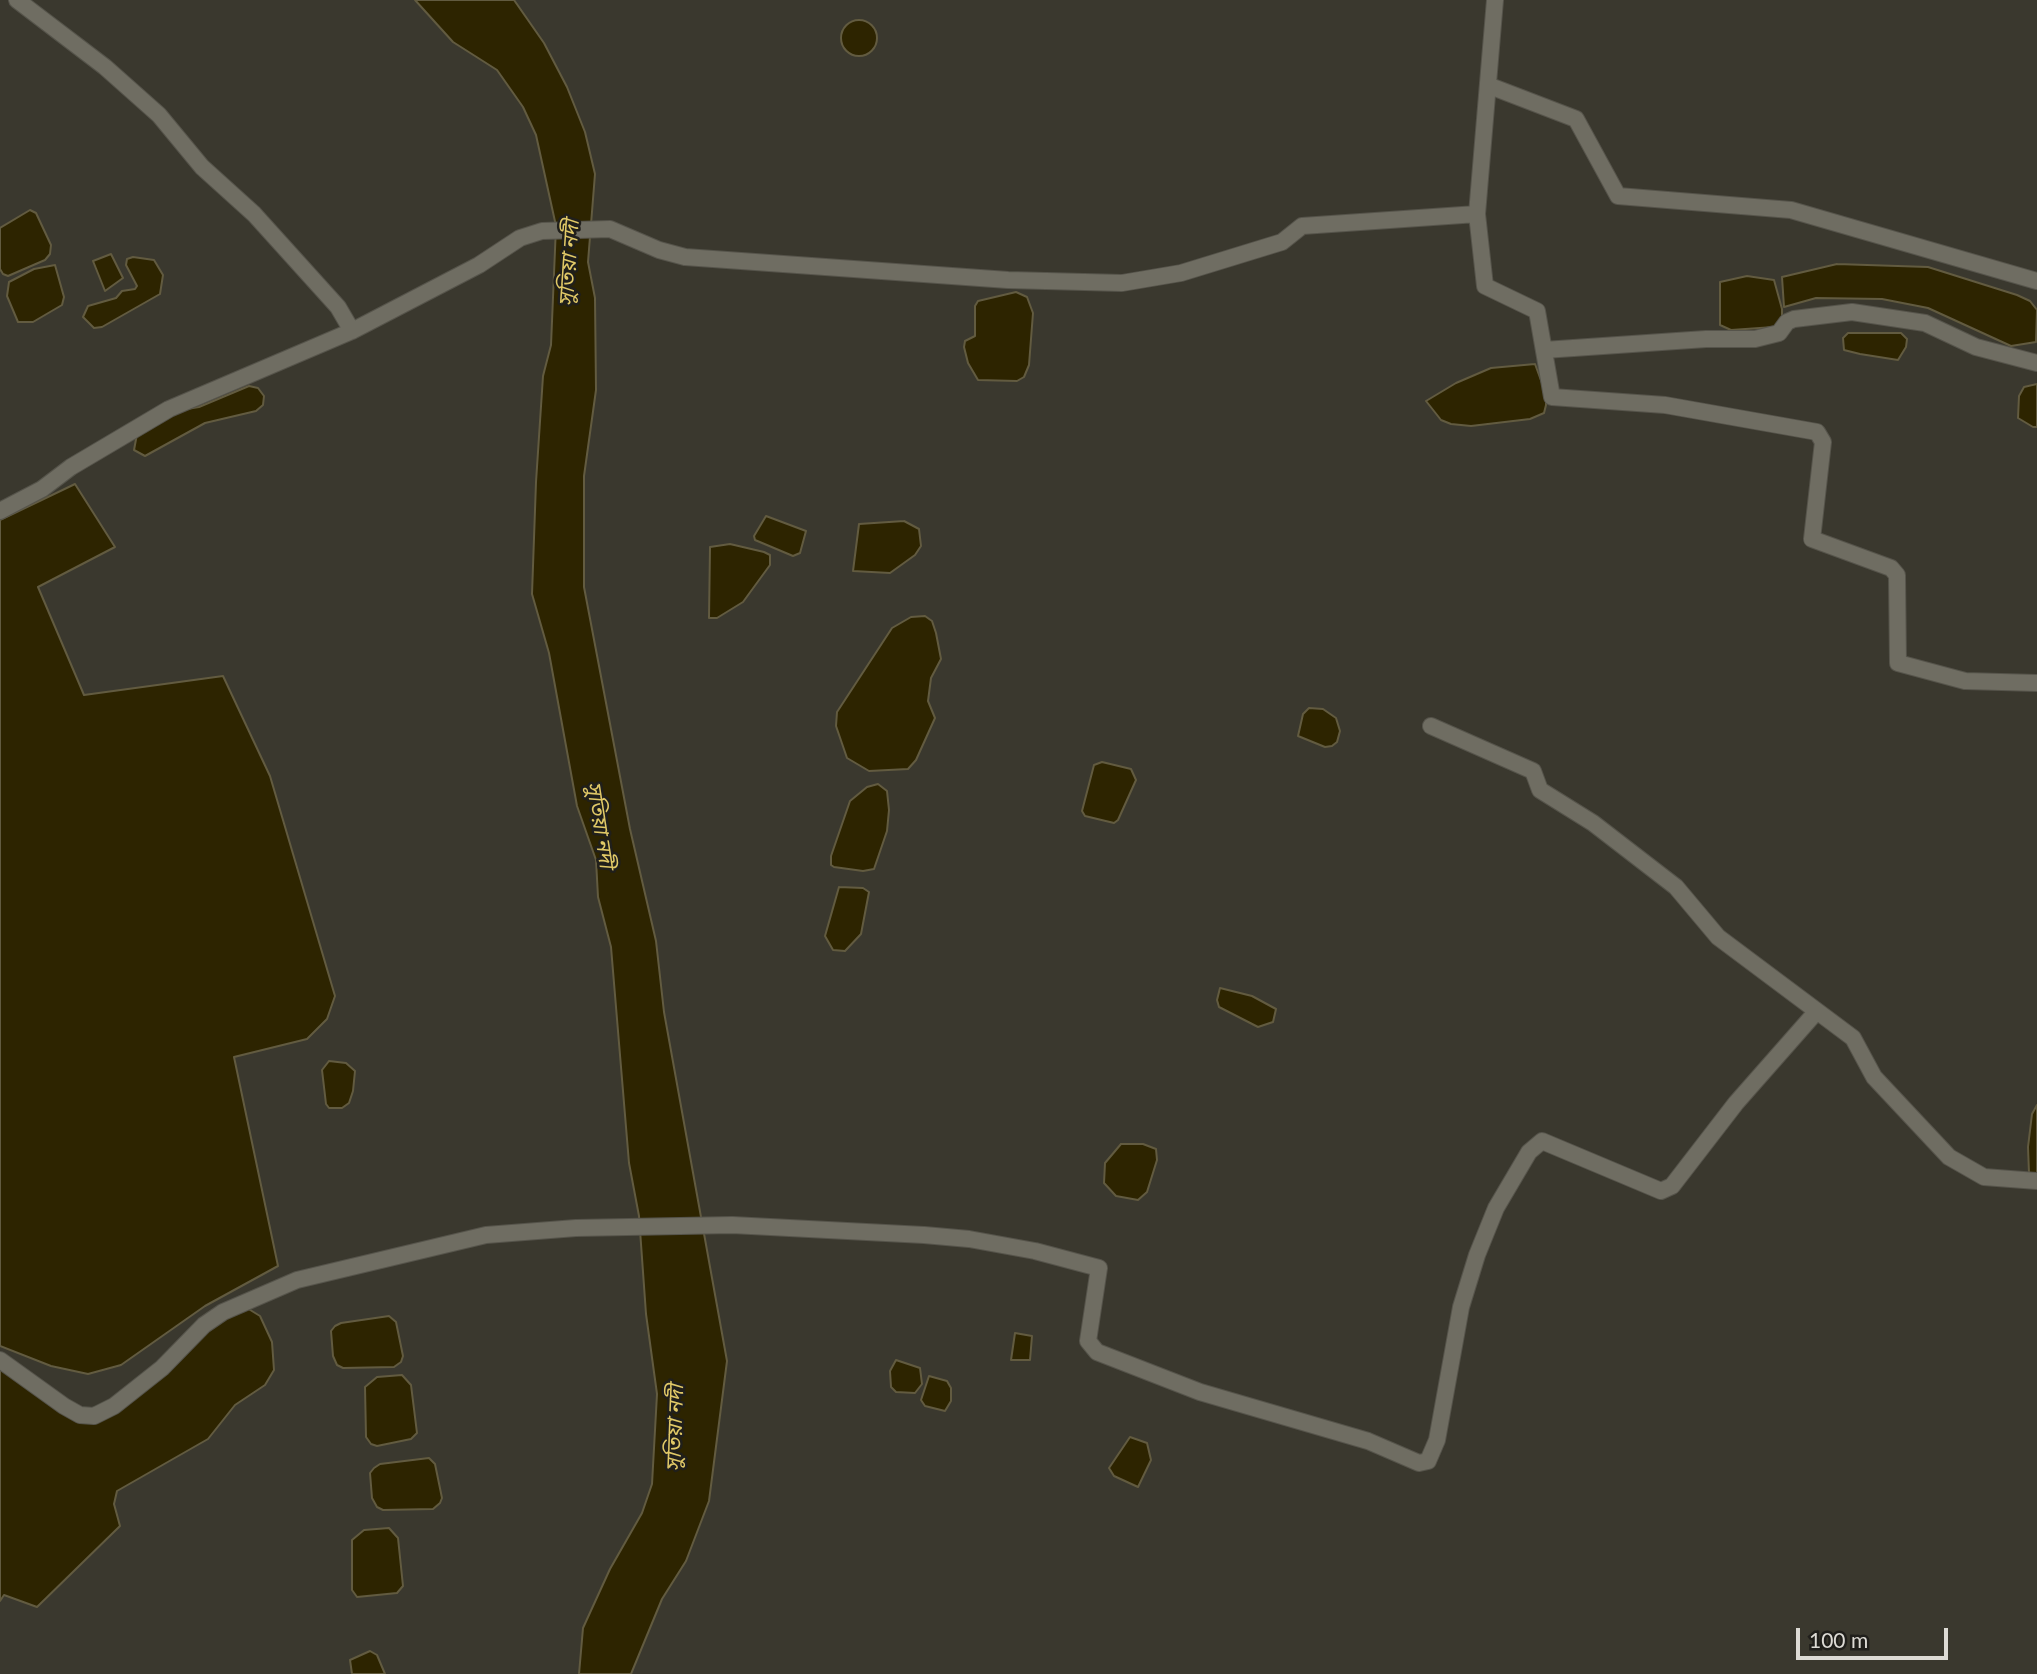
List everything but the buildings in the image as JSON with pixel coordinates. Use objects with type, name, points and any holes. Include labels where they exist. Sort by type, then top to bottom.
[{"type":"street","points":[[16,0],[105,67],[159,115],[202,167],[254,214],[338,307],[352,331]]},
{"type":"street","points":[[1494,0],[1490,86],[1477,214],[1485,286],[1537,311],[1552,397],[1665,405],[1817,432],[1823,442],[1812,539],[1891,568],[1897,575],[1898,663],[1965,681],[2037,683]]},
{"type":"street","points":[[1490,86],[1576,119],[1618,196],[1791,210],[2037,281]]},
{"type":"street","points":[[0,511],[42,489],[71,467],[169,409],[352,331],[480,265],[520,238],[542,231],[610,229],[659,250],[685,257],[1008,280],[1122,283],[1181,273],[1282,242],[1302,226],[1477,214]]},
{"type":"street","points":[[1544,350],[1706,339],[1755,340],[1779,333],[1787,322],[1794,319],[1852,312],[1925,323],[1976,346],[2037,363]]},
{"type":"street","points":[[1431,726],[1533,771],[1540,790],[1593,823],[1676,887],[1718,937],[1853,1038],[1874,1077],[1948,1157],[1984,1177],[2037,1181]]},
{"type":"street","points":[[0,1360],[64,1406],[80,1415],[94,1416],[114,1406],[162,1368],[204,1325],[223,1312],[297,1280],[486,1235],[576,1228],[732,1225],[969,1239],[1099,1268],[1088,1340],[1097,1352],[1200,1392],[1368,1441],[1419,1463],[1428,1461],[1437,1440],[1461,1307],[1477,1255],[1496,1208],[1529,1152],[1542,1141],[1661,1191],[1672,1186],[1736,1103],[1817,1011]]},
{"type":"water","name":"সুতিয়া নদী","points":[[415,0],[514,0],[544,43],[567,87],[585,132],[595,174],[588,262],[595,298],[596,390],[584,476],[584,587],[630,829],[656,941],[664,1012],[727,1361],[709,1501],[686,1561],[662,1599],[631,1674],[579,1674],[583,1628],[610,1569],[642,1513],[652,1484],[657,1394],[646,1314],[639,1216],[629,1163],[611,947],[598,897],[596,860],[577,806],[549,653],[532,594],[536,482],[543,376],[551,345],[556,226],[536,135],[523,107],[497,70],[453,42]]},
{"type":"water","points":[[859,20],[872,25],[877,38],[872,51],[859,56],[846,51],[841,38],[846,25]]},
{"type":"water","points":[[30,210],[36,213],[51,245],[50,254],[45,260],[8,276],[0,269],[0,228]]},
{"type":"water","points":[[111,254],[123,278],[105,291],[93,261]]},
{"type":"water","points":[[133,257],[154,260],[163,275],[160,294],[102,327],[94,328],[83,317],[88,306],[116,298],[122,291],[135,289],[137,286],[126,265],[127,259]]},
{"type":"water","points":[[1837,264],[1928,267],[2017,295],[2030,301],[2037,310],[2036,342],[2011,346],[1928,308],[1882,299],[1816,298],[1784,307],[1782,277]]},
{"type":"water","points":[[55,265],[64,297],[62,305],[33,322],[18,322],[7,296],[9,282],[34,269]]},
{"type":"water","points":[[1747,276],[1774,280],[1782,319],[1774,327],[1731,330],[1720,325],[1720,282]]},
{"type":"water","points":[[1016,292],[1027,297],[1033,313],[1029,365],[1024,377],[1017,381],[978,380],[968,363],[964,347],[965,341],[975,336],[975,306],[978,301]]},
{"type":"water","points":[[1848,333],[1901,333],[1907,339],[1906,347],[1898,360],[1860,354],[1844,350],[1843,338]]},
{"type":"water","points":[[1535,364],[1546,394],[1546,405],[1544,413],[1530,419],[1471,426],[1451,424],[1441,420],[1426,401],[1456,383],[1491,368]]},
{"type":"water","points":[[2037,384],[2037,427],[2033,427],[2018,418],[2019,396],[2024,387]]},
{"type":"water","points":[[249,386],[258,388],[264,396],[263,405],[256,411],[205,423],[145,456],[134,450],[137,434],[181,410],[199,407]]},
{"type":"water","points":[[75,484],[115,547],[38,587],[84,695],[223,676],[270,776],[335,996],[327,1019],[307,1039],[234,1057],[278,1266],[205,1306],[121,1365],[88,1374],[51,1366],[0,1346],[0,520]]},
{"type":"water","points":[[766,516],[806,531],[800,553],[793,556],[755,540],[754,536]]},
{"type":"water","points":[[904,521],[919,529],[921,546],[915,555],[890,573],[853,571],[859,524]]},
{"type":"water","points":[[730,544],[770,555],[770,565],[743,602],[717,618],[709,618],[710,547]]},
{"type":"water","points":[[925,616],[932,621],[941,659],[931,678],[928,701],[935,718],[916,760],[908,769],[869,771],[847,758],[836,726],[837,712],[892,628],[911,617]]},
{"type":"water","points":[[1309,708],[1323,709],[1336,718],[1340,731],[1337,742],[1332,746],[1325,747],[1298,736],[1303,714]]},
{"type":"water","points":[[1102,762],[1131,769],[1136,780],[1118,820],[1114,823],[1085,816],[1082,811],[1094,765]]},
{"type":"water","points":[[878,784],[887,791],[889,810],[887,831],[874,869],[863,871],[834,867],[831,865],[831,856],[850,801],[867,787]]},
{"type":"water","points":[[839,887],[863,888],[869,892],[861,934],[845,951],[833,950],[825,936]]},
{"type":"water","points":[[1220,988],[1252,996],[1276,1009],[1273,1022],[1258,1027],[1219,1007],[1217,1000]]},
{"type":"water","points":[[329,1061],[346,1063],[355,1071],[349,1103],[342,1108],[329,1108],[326,1104],[322,1070]]},
{"type":"water","points":[[2037,1105],[2037,1174],[2029,1173],[2028,1147],[2032,1114]]},
{"type":"water","points":[[1121,1144],[1143,1144],[1156,1149],[1157,1160],[1147,1192],[1138,1200],[1116,1196],[1104,1183],[1105,1163]]},
{"type":"water","points":[[247,1308],[260,1316],[272,1342],[274,1370],[265,1385],[235,1405],[208,1439],[117,1491],[114,1504],[120,1526],[37,1607],[4,1595],[0,1601],[0,1366],[87,1420],[222,1318]]},
{"type":"water","points":[[389,1316],[396,1322],[403,1356],[401,1362],[394,1367],[343,1368],[337,1365],[333,1356],[331,1331],[335,1326]]},
{"type":"water","points":[[1015,1333],[1032,1336],[1030,1360],[1011,1360]]},
{"type":"water","points":[[896,1360],[920,1368],[922,1384],[915,1393],[896,1392],[891,1387],[890,1371]]},
{"type":"water","points":[[402,1375],[411,1385],[417,1433],[411,1439],[377,1446],[371,1444],[366,1437],[365,1387],[377,1377]]},
{"type":"water","points":[[929,1376],[947,1381],[951,1388],[951,1401],[945,1411],[925,1406],[921,1400]]},
{"type":"water","points":[[1130,1437],[1147,1443],[1151,1460],[1138,1487],[1114,1476],[1109,1468]]},
{"type":"water","points":[[429,1458],[435,1464],[442,1498],[440,1503],[433,1509],[383,1510],[377,1507],[372,1498],[370,1473],[374,1468],[380,1464]]},
{"type":"water","points":[[389,1528],[398,1538],[403,1586],[397,1593],[357,1597],[352,1590],[352,1540],[364,1530]]},
{"type":"water","points":[[370,1651],[377,1655],[385,1674],[352,1674],[350,1660]]}]
